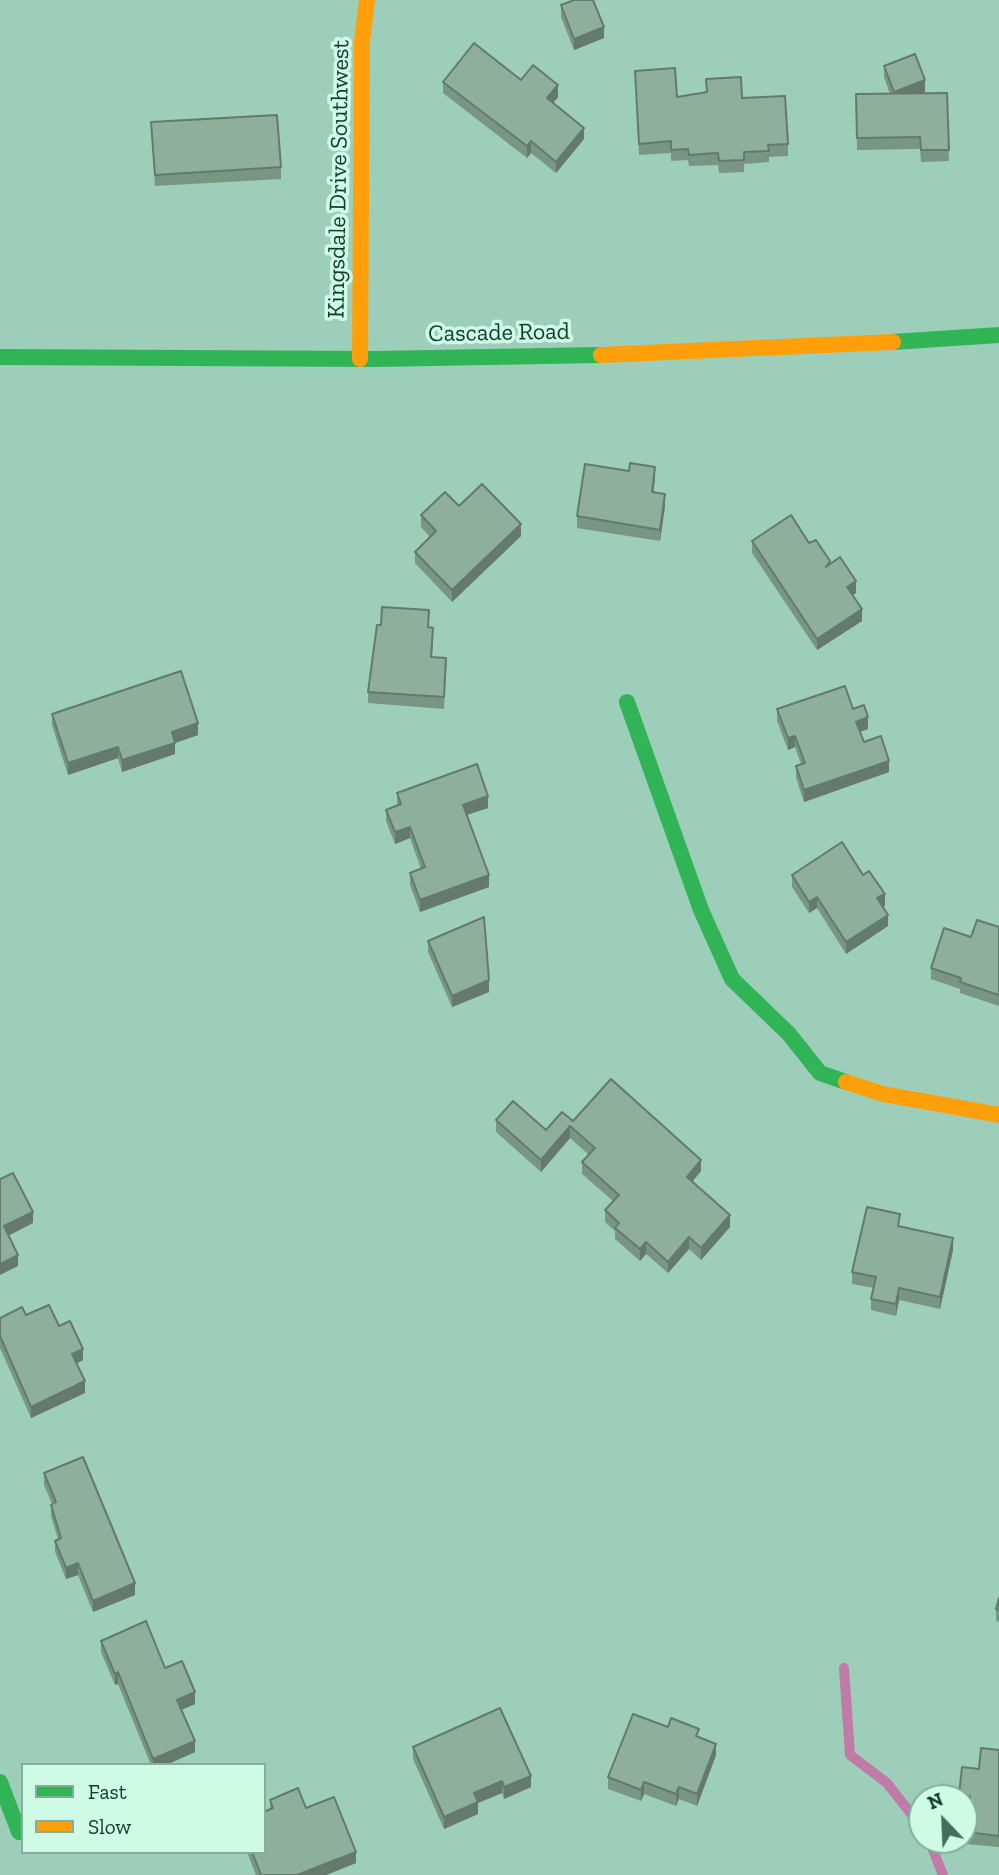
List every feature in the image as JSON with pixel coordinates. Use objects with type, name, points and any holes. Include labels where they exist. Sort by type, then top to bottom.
[{"type":"street","name":"Kingsdale Drive Southwest","points":[[360,359],[362,41],[367,0]]},
{"type":"street","name":"Cascade Road","points":[[0,357],[360,359],[828,348],[999,335]]},
{"type":"street","points":[[626,702],[701,910],[732,979],[789,1034],[820,1073],[883,1094],[999,1115]]},
{"type":"street","points":[[0,1782],[19,1832]]},
{"type":"building","points":[[574,0],[593,0],[604,27],[574,39],[561,5]]},
{"type":"building","points":[[474,43],[521,80],[533,65],[558,85],[547,98],[584,128],[556,162],[531,141],[527,146],[443,82]]},
{"type":"building","points":[[915,54],[925,80],[894,92],[884,66]]},
{"type":"building","points":[[675,68],[677,97],[707,92],[706,79],[741,77],[742,98],[785,96],[788,144],[768,145],[769,151],[744,152],[744,160],[719,161],[718,153],[689,155],[688,149],[671,150],[671,141],[639,144],[635,71]]},
{"type":"building","points":[[947,93],[949,150],[921,150],[920,137],[857,138],[856,94]]},
{"type":"building","points":[[277,115],[281,167],[155,175],[151,122]]},
{"type":"building","points":[[630,463],[655,467],[652,492],[665,494],[660,530],[577,516],[585,464],[629,471]]},
{"type":"building","points":[[482,484],[521,524],[452,590],[415,552],[436,531],[421,515],[445,492],[459,506]]},
{"type":"building","points":[[791,515],[809,543],[816,540],[830,561],[826,567],[840,557],[856,581],[847,587],[862,609],[817,639],[752,541]]},
{"type":"building","points":[[382,607],[429,610],[428,627],[433,628],[431,657],[446,658],[444,697],[368,692]]},
{"type":"building","points":[[181,671],[198,723],[172,732],[175,743],[122,760],[118,747],[68,763],[52,714]]},
{"type":"building","points":[[845,686],[853,709],[864,705],[868,717],[856,722],[864,742],[881,736],[889,761],[804,790],[796,766],[805,763],[795,736],[788,738],[777,709]]},
{"type":"building","points":[[477,764],[488,796],[463,805],[489,875],[420,900],[410,873],[425,867],[410,827],[395,832],[386,810],[401,804],[397,793]]},
{"type":"building","points":[[842,842],[863,875],[869,871],[885,894],[877,898],[888,915],[846,942],[817,897],[809,902],[792,875]]},
{"type":"building","points":[[484,917],[489,980],[452,996],[428,941]]},
{"type":"building","points":[[977,920],[999,927],[999,995],[960,982],[961,978],[931,968],[944,928],[971,937]]},
{"type":"building","points":[[611,1079],[701,1160],[687,1177],[730,1215],[701,1248],[689,1237],[668,1262],[646,1242],[640,1249],[615,1228],[619,1223],[605,1210],[619,1195],[582,1162],[595,1148],[570,1126],[541,1160],[496,1120],[513,1101],[546,1130],[562,1112],[573,1121]]},
{"type":"building","points":[[13,1173],[33,1212],[4,1226],[18,1255],[0,1264],[0,1179]]},
{"type":"building","points":[[867,1207],[900,1214],[898,1226],[953,1238],[940,1297],[899,1288],[896,1304],[871,1299],[876,1277],[852,1272]]},
{"type":"building","points":[[49,1305],[59,1326],[70,1321],[83,1349],[72,1354],[85,1381],[31,1407],[0,1336],[0,1318],[22,1307],[26,1315]]},
{"type":"building","points":[[83,1457],[135,1583],[93,1601],[78,1563],[66,1568],[55,1541],[61,1538],[51,1505],[56,1502],[44,1473]]},
{"type":"building","points":[[146,1621],[165,1668],[182,1661],[195,1692],[177,1700],[195,1741],[153,1759],[118,1672],[115,1674],[101,1641]]},
{"type":"building","points":[[500,1708],[531,1776],[504,1787],[502,1781],[474,1793],[478,1802],[444,1817],[413,1747]]},
{"type":"building","points":[[633,1714],[668,1727],[671,1718],[699,1729],[696,1736],[716,1744],[697,1794],[679,1787],[676,1794],[644,1782],[641,1790],[608,1777]]},
{"type":"building","points":[[981,1748],[999,1750],[999,1836],[978,1833],[978,1784],[960,1784],[962,1767],[979,1769]]},
{"type":"building","points":[[298,1788],[306,1808],[334,1797],[356,1852],[297,1875],[261,1875],[253,1854],[266,1854],[266,1811],[273,1808],[270,1800]]},
{"type":"waterway","points":[[844,1668],[850,1755],[887,1783],[908,1810]]},
{"type":"waterway","points":[[935,1854],[943,1875]]},
{"type":"traffic: fast","points":[[893,342],[999,335]]},
{"type":"traffic: fast","points":[[0,357],[375,359],[601,355]]},
{"type":"traffic: fast","points":[[627,702],[701,910],[732,979],[789,1034],[820,1073],[846,1082]]},
{"type":"traffic: fast","points":[[0,1782],[19,1832]]},
{"type":"traffic: slow","points":[[360,359],[362,41],[367,0]]},
{"type":"traffic: slow","points":[[601,355],[893,342]]},
{"type":"traffic: slow","points":[[846,1082],[883,1094],[999,1115]]}]
